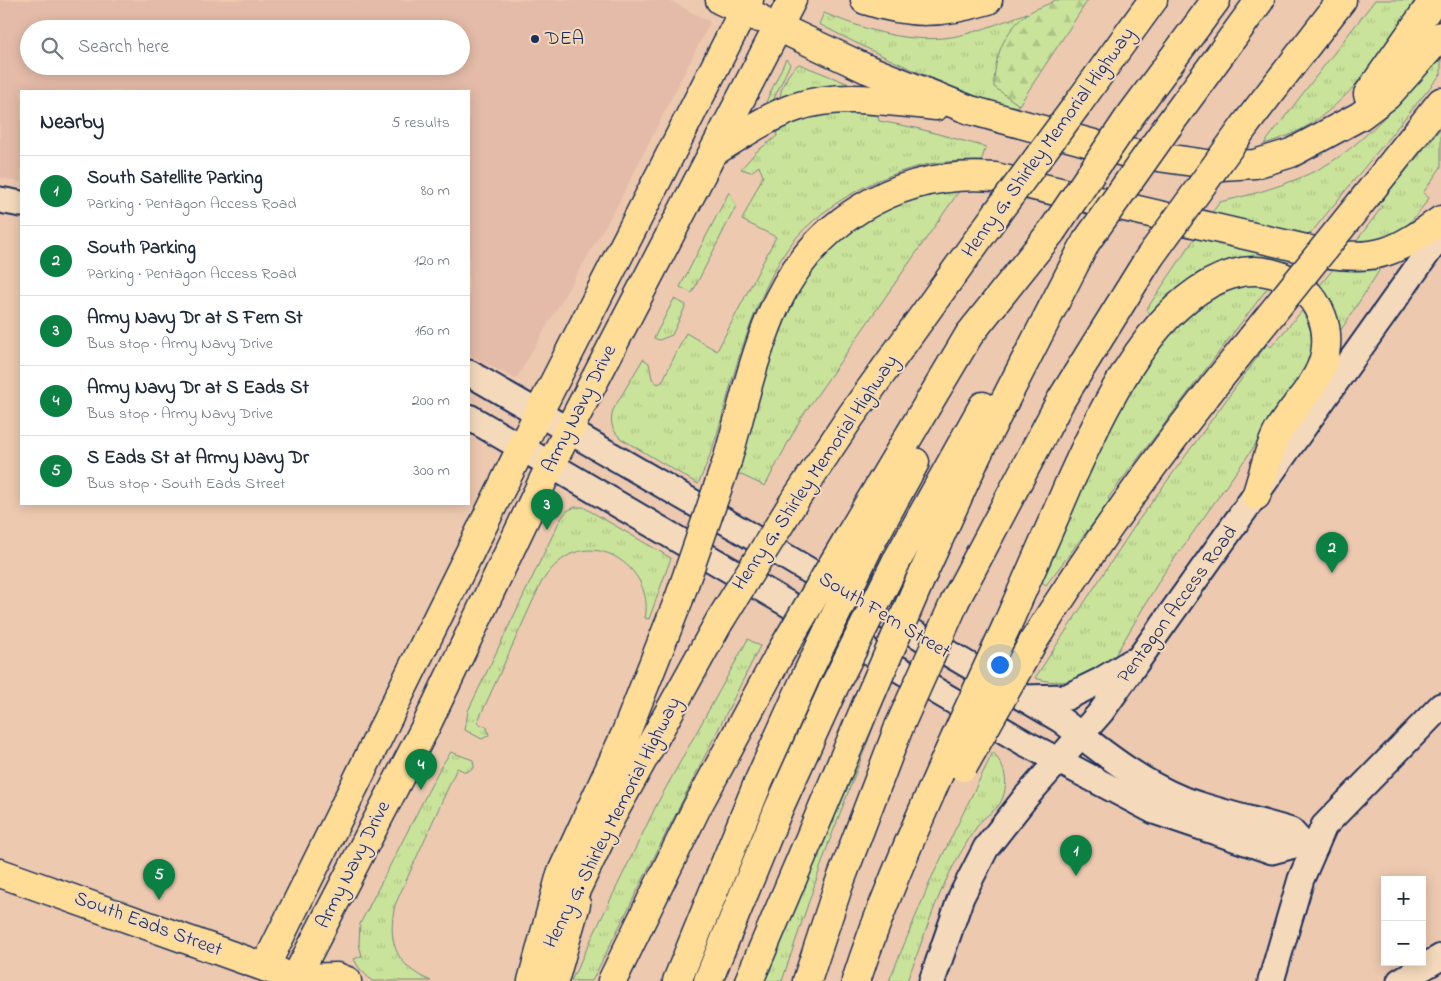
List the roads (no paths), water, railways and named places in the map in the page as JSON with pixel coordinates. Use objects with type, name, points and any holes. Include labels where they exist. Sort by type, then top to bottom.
[{"type":"main road","name":"Army Navy Drive","points":[[296,980],[426,726],[550,466],[792,0]]},
{"type":"main road","points":[[865,0],[901,10],[932,12],[958,9],[988,0]]},
{"type":"main road","name":"Henry G. Shirley Memorial Highway","points":[[533,981],[587,867],[658,730],[719,622],[793,503],[851,416],[1153,0]]},
{"type":"main road","points":[[677,981],[758,783],[807,674],[860,541],[969,335],[1052,231],[1128,119],[1216,0]]},
{"type":"main road","points":[[708,981],[779,808],[832,689],[896,562],[965,436],[1086,242],[1260,0]]},
{"type":"main road","points":[[807,981],[841,878],[899,727],[956,599],[1061,400],[1150,258],[1246,124],[1342,0]]},
{"type":"main road","points":[[1328,133],[1346,118],[1374,87],[1434,0]]},
{"type":"main road","name":"Army Navy Drive","points":[[262,974],[738,4]]},
{"type":"main road","points":[[738,4],[778,27],[867,69],[970,110],[1124,152],[1182,162],[1221,166],[1254,164],[1273,160],[1308,145],[1360,116],[1388,96],[1441,36]]},
{"type":"main road","points":[[715,151],[786,111],[826,100],[864,100],[970,110]]},
{"type":"main road","points":[[856,981],[877,920],[955,762],[1085,560],[1146,473],[1441,102]]},
{"type":"main road","points":[[533,981],[560,874],[625,735],[679,599],[727,461],[764,337],[776,304],[789,281],[813,248],[843,219],[861,207],[900,189],[940,177],[996,177],[1323,254],[1355,257],[1372,256],[1398,247],[1441,220]]},
{"type":"main road","points":[[749,981],[921,578],[978,452],[1086,242]]},
{"type":"main road","points":[[866,981],[923,850],[1007,625],[1089,440],[1121,380],[1150,337],[1181,304],[1207,286],[1232,274],[1260,270],[1285,276],[1300,285],[1311,295],[1323,322],[1326,338],[1325,354],[1321,368],[1278,430],[1256,496]]},
{"type":"main road","points":[[612,981],[696,809],[778,657],[860,541]]},
{"type":"main road","points":[[554,981],[587,867]]},
{"type":"main road","name":"South Eads Street","points":[[0,874],[262,974],[296,980],[338,977],[347,981]]},
{"type":"street","points":[[0,200],[20,204]]},
{"type":"street","name":"Pentagon Access Road","points":[[932,981],[961,896],[986,848],[1058,761],[1082,736],[1147,650],[1441,234]]},
{"type":"street","name":"South Fern Street","points":[[470,374],[1061,720],[1095,748],[1153,785],[1182,799],[1291,831],[1308,845]]},
{"type":"street","name":"South Fern Street","points":[[470,419],[1058,761],[1154,811],[1272,851],[1308,845]]},
{"type":"street","points":[[1022,698],[1053,698],[1072,695],[1121,669],[1147,650]]},
{"type":"street","points":[[1271,981],[1298,888],[1308,845],[1336,812],[1441,706]]},
{"type":"street","points":[[1400,981],[1441,957]]},
{"type":"place","name":"DEA","points":[[535,39]]},
{"type":"place","name":"Army Navy Dr at S Fern St","points":[[547,530]]},
{"type":"place","name":"South Parking","points":[[1332,573]]},
{"type":"place","name":"Army Navy Dr at S Eads St","points":[[421,790]]},
{"type":"place","name":"South Satellite Parking","points":[[1076,876]]},
{"type":"place","name":"S Eads St at Army Navy Dr","points":[[159,900]]}]
